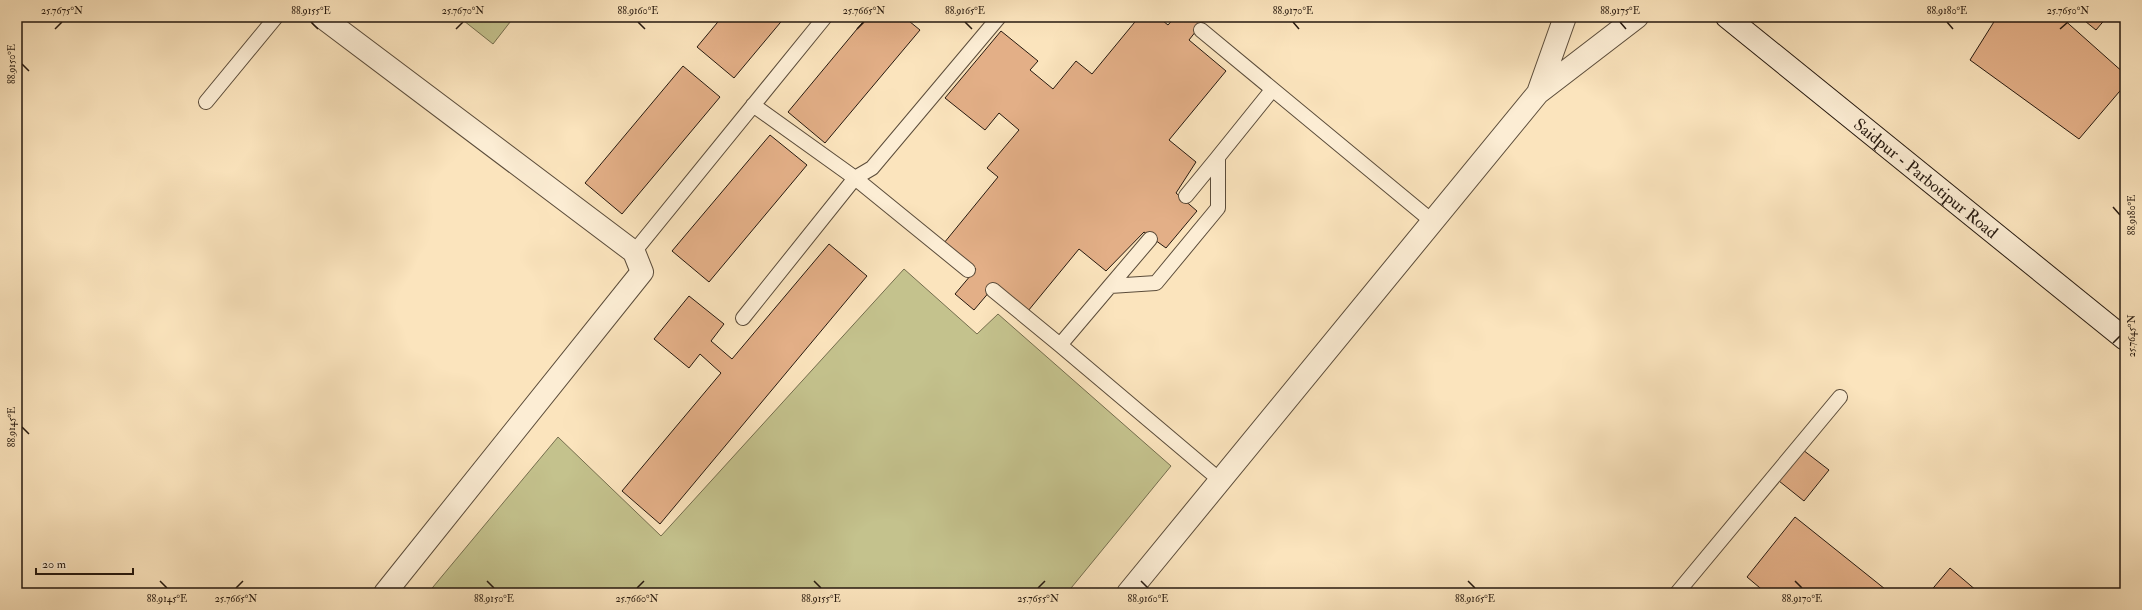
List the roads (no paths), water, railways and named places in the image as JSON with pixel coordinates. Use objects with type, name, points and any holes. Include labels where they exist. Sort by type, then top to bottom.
[{"type":"street","points":[[322,17],[634,252],[642,272],[385,593]]},
{"type":"street","points":[[1538,93],[1565,17]]},
{"type":"street","points":[[1128,593],[1538,93],[1637,17]]},
{"type":"street","name":"Saidpur - Parbotipur Road","points":[[1727,17],[2125,339]]},
{"type":"lane","points":[[206,102],[276,17]]},
{"type":"lane","points":[[634,252],[826,17]]},
{"type":"lane","points":[[743,318],[855,178],[872,168],[999,17]]},
{"type":"lane","points":[[1201,30],[1433,222]]},
{"type":"lane","points":[[1186,196],[1272,90]]},
{"type":"lane","points":[[753,105],[855,178],[968,270]]},
{"type":"lane","points":[[1110,286],[1156,283],[1218,208],[1218,157]]},
{"type":"lane","points":[[1060,345],[1150,239]]},
{"type":"lane","points":[[993,290],[1221,481]]},
{"type":"lane","points":[[1677,593],[1840,396]]}]
